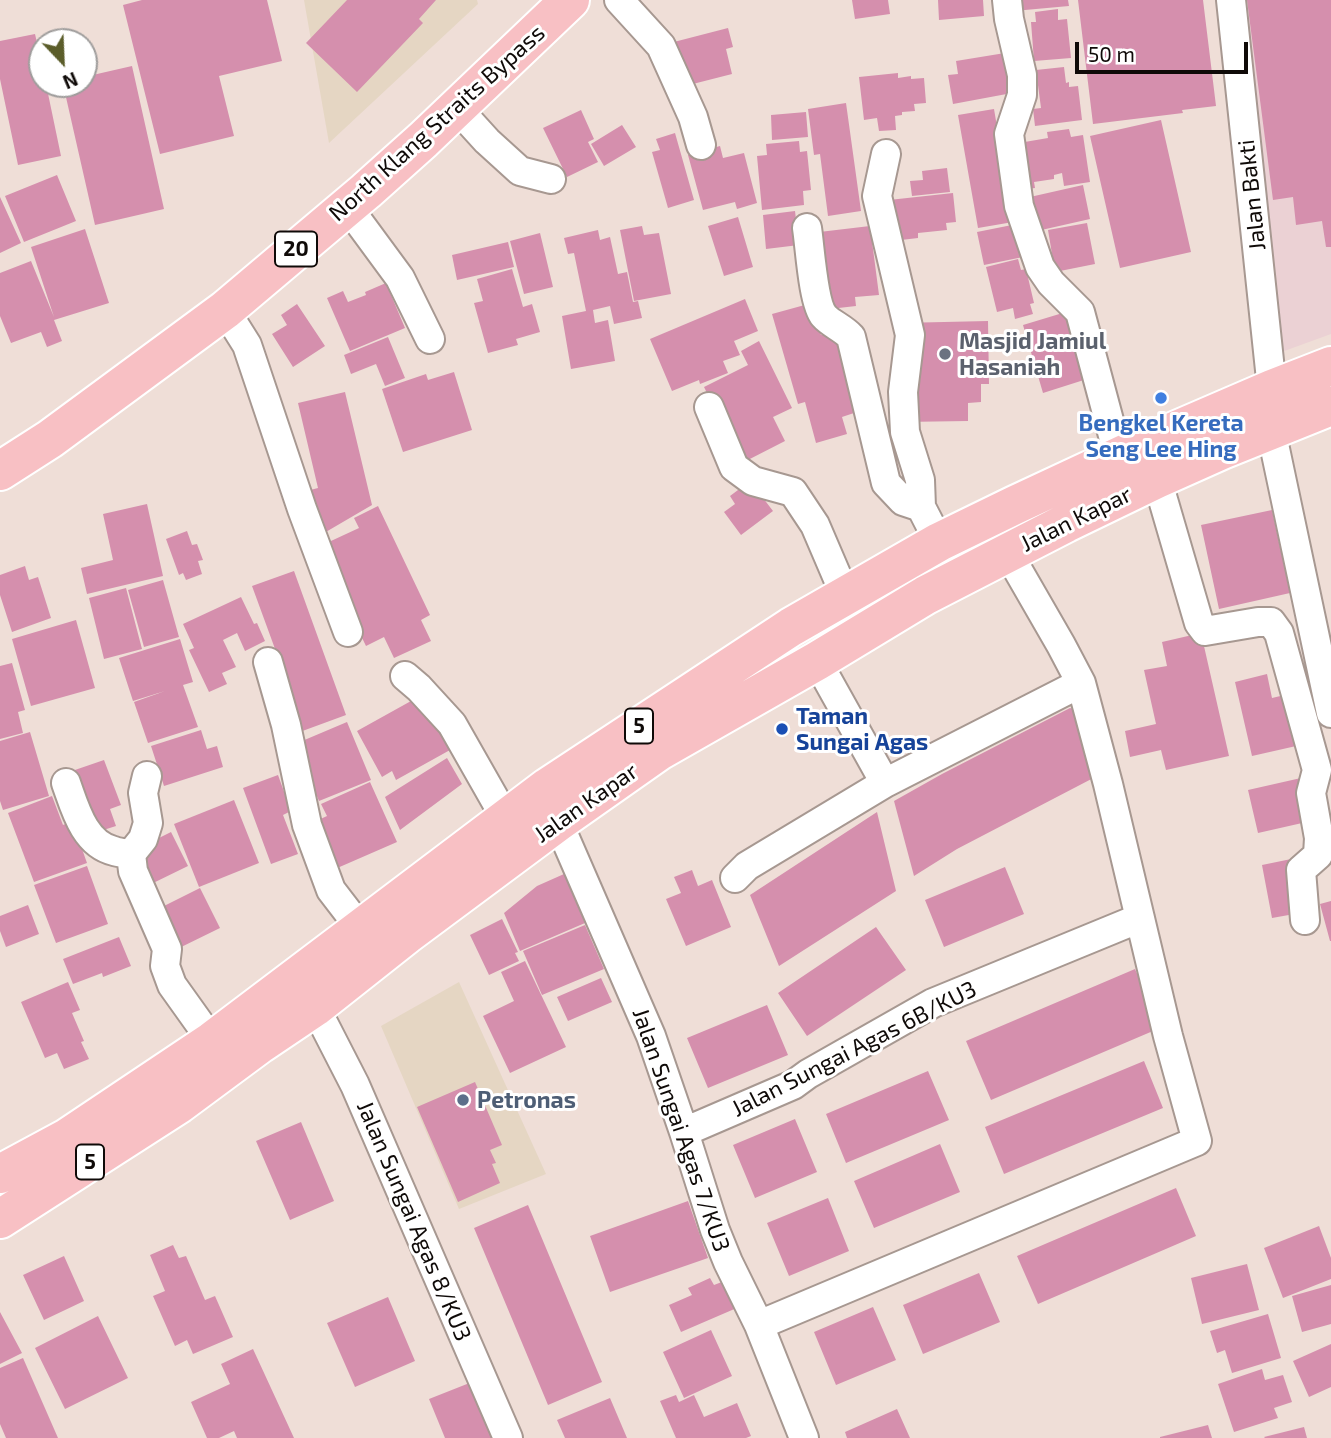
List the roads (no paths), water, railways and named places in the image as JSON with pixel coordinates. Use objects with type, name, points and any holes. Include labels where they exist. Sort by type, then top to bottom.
[{"type":"highway","name":"North Klang Straits Bypass","points":[[0,471],[50,439],[225,310],[366,191],[570,0]]},
{"type":"highway","name":"Jalan Kapar","points":[[0,1174],[67,1138],[212,1041],[548,787],[791,627],[939,542],[1015,505],[1163,436],[1331,366]]},
{"type":"highway","name":"Jalan Kapar","points":[[0,1219],[179,1104],[315,1007],[406,935],[558,822],[659,751],[926,595],[1157,479],[1331,406]]},
{"type":"street","points":[[619,0],[660,46],[693,117],[701,145]]},
{"type":"street","points":[[1007,0],[1022,75],[1022,95],[1009,134],[1019,206],[1040,267],[1051,283],[1080,312],[1118,458]]},
{"type":"street","name":"Jalan Bakti","points":[[1231,0],[1272,389]]},
{"type":"street","points":[[457,108],[487,141],[520,171],[551,179]]},
{"type":"street","points":[[886,154],[877,196],[910,335],[903,392],[905,432],[920,480],[921,508],[939,542]]},
{"type":"street","points":[[346,206],[400,278],[430,339]]},
{"type":"street","points":[[807,228],[818,304],[825,317],[851,337],[886,483],[903,501],[921,508]]},
{"type":"street","points":[[225,310],[247,345],[302,509],[348,632]]},
{"type":"street","points":[[709,407],[733,467],[753,481],[793,492],[815,525],[845,595]]},
{"type":"street","points":[[1271,430],[1331,713]]},
{"type":"street","points":[[1157,479],[1199,624],[1205,631],[1271,622],[1279,633],[1317,770],[1311,793],[1319,838],[1318,855],[1301,870],[1305,920]]},
{"type":"street","points":[[759,1325],[1197,1141],[1168,1036],[1081,683],[1008,553]]},
{"type":"street","points":[[817,661],[885,783]]},
{"type":"street","points":[[268,662],[286,725],[307,825],[331,890],[361,929]]},
{"type":"street","points":[[405,676],[452,724],[506,819]]},
{"type":"street","points":[[735,878],[747,866],[885,783],[1081,683]]},
{"type":"street","points":[[147,776],[143,793],[148,823],[143,839],[131,853],[133,871],[167,949],[165,967],[172,985],[212,1041]]},
{"type":"street","points":[[66,783],[80,820],[95,842],[112,851],[131,853]]},
{"type":"street","name":"Jalan Sungai Agas 7/KU3","points":[[558,822],[651,1036],[715,1230],[759,1325],[804,1438]]},
{"type":"street","name":"Jalan Sungai Agas 6B/KU3","points":[[684,1132],[793,1085],[933,1003],[1140,918]]},
{"type":"street","name":"Jalan Sungai Agas 8/KU3","points":[[315,1007],[355,1085],[508,1438]]},
{"type":"place","name":"Masjid Jamiul Hasaniah","points":[[945,354]]},
{"type":"place","name":"Bengkel Kereta Seng Lee Hing","points":[[1161,398]]},
{"type":"place","name":"Taman Sungai Agas","points":[[782,729]]},
{"type":"place","name":"Petronas","points":[[463,1100]]}]
